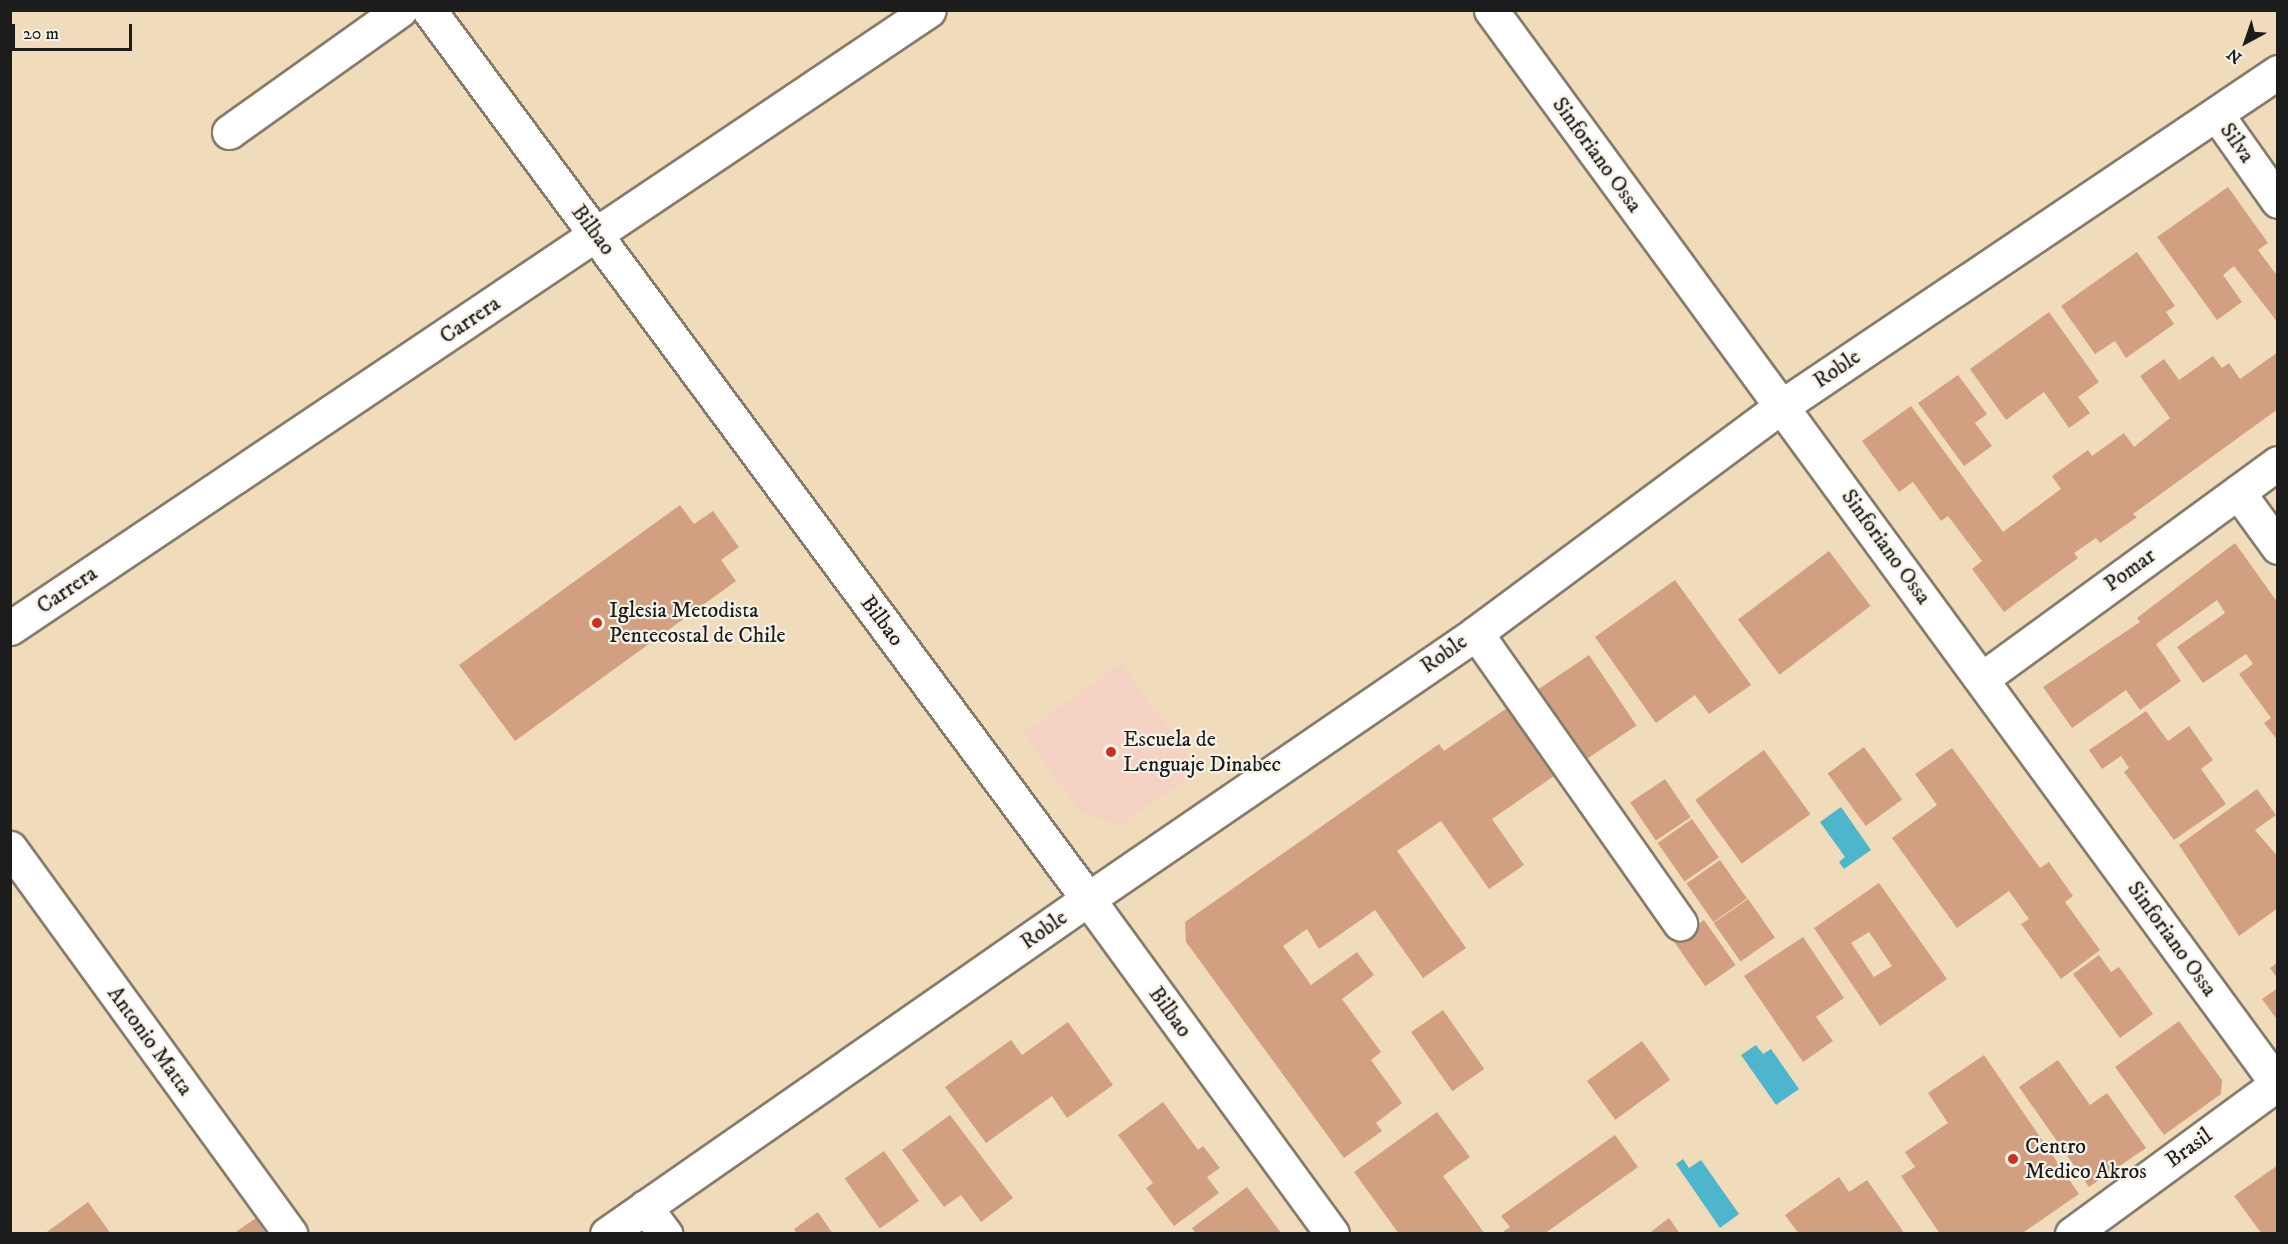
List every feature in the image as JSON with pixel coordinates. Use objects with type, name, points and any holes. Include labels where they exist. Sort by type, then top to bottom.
[{"type":"street","points":[[229,132],[400,10]]},
{"type":"street","name":"Bilbao","points":[[429,10],[1088,899],[1332,1233]]},
{"type":"street","name":"Carrera","points":[[10,628],[929,10]]},
{"type":"street","name":"Sinforiano Ossa","points":[[1491,10],[1983,678],[2277,1084]]},
{"type":"street","name":"Roble","points":[[608,1233],[1088,899],[1476,633],[1782,406],[2217,115],[2277,72]]},
{"type":"street","name":"Silva","points":[[2217,115],[2277,201]]},
{"type":"street","name":"Pomar","points":[[1983,678],[2277,463]]},
{"type":"street","points":[[2238,492],[2277,547]]},
{"type":"street","points":[[1476,633],[1680,923]]},
{"type":"street","name":"Antonio Matta","points":[[10,848],[290,1233]]},
{"type":"street","name":"Brasil","points":[[2072,1233],[2277,1084]]},
{"type":"street","points":[[645,1207],[665,1233]]},
{"type":"shaded area","name":"Escuela de Lenguaje Dinabec","points":[[1121,663],[1198,770],[1121,825],[1080,812],[1023,733]]},
{"type":"water","points":[[1841,807],[1871,850],[1844,869],[1839,862],[1845,857],[1820,822]]},
{"type":"water","points":[[1756,1045],[1763,1054],[1771,1049],[1799,1089],[1776,1105],[1741,1055]]},
{"type":"water","points":[[1683,1159],[1689,1168],[1701,1160],[1739,1214],[1720,1228],[1676,1164]]},
{"type":"building","points":[[2228,187],[2268,243],[2258,250],[2278,277],[2278,323],[2234,266],[2223,275],[2242,302],[2217,320],[2157,237]]},
{"type":"building","points":[[2137,252],[2175,306],[2166,312],[2174,324],[2126,358],[2115,341],[2095,354],[2061,306]]},
{"type":"building","points":[[2049,312],[2099,382],[2078,397],[2090,413],[2069,428],[2044,392],[2006,420],[1970,369]]},
{"type":"building","points":[[2278,352],[2278,409],[2133,514],[2137,517],[2100,543],[2096,538],[2074,553],[2078,558],[2004,612],[1972,569],[1982,561],[1948,516],[1941,521],[1913,482],[1899,492],[1862,441],[1911,406],[2003,532],[2061,489],[2052,476],[2088,450],[2092,456],[2124,433],[2134,447],[2170,418],[2140,376],[2164,359],[2179,380],[2213,356],[2222,368],[2229,363],[2240,379]]},
{"type":"building","points":[[1958,375],[1987,414],[1975,423],[1992,446],[1964,466],[1918,403]]},
{"type":"building","name":"Iglesia Metodista Pentecostal de Chile","points":[[680,505],[694,524],[713,511],[739,547],[721,560],[736,581],[515,741],[459,665]]},
{"type":"building","points":[[2235,543],[2278,603],[2278,741],[2264,723],[2271,718],[2239,674],[2253,664],[2246,654],[2203,683],[2177,647],[2225,613],[2217,600],[2156,644],[2181,681],[2140,710],[2126,690],[2072,728],[2043,687],[2140,622],[2137,618]]},
{"type":"building","points":[[1829,551],[1871,606],[1779,675],[1738,620]]},
{"type":"building","points":[[1675,580],[1751,685],[1709,714],[1695,695],[1656,723],[1595,637]]},
{"type":"building","points":[[1589,655],[1637,725],[1582,762],[1534,692]]},
{"type":"building","points":[[1510,706],[1557,774],[1492,819],[1524,865],[1489,889],[1441,821],[1397,851],[1466,948],[1423,978],[1375,910],[1319,949],[1307,929],[1283,946],[1311,985],[1357,952],[1374,975],[1342,999],[1381,1052],[1371,1060],[1402,1103],[1376,1123],[1382,1131],[1344,1158],[1186,942],[1185,922],[1439,744],[1444,751]]},
{"type":"building","points":[[2146,711],[2168,741],[2189,726],[2213,760],[2201,769],[2226,804],[2174,840],[2124,772],[2129,768],[2121,756],[2102,769],[2089,750]]},
{"type":"building","points":[[1864,747],[1902,800],[1866,826],[1828,773]]},
{"type":"building","points":[[1952,748],[2040,868],[2049,862],[2073,896],[2065,902],[2100,950],[2061,979],[2021,924],[2029,919],[2009,891],[1957,928],[1892,838],[1937,805],[1915,774]]},
{"type":"building","points":[[1764,750],[1810,814],[1742,864],[1695,800]]},
{"type":"building","points":[[1665,779],[1691,817],[1656,841],[1630,802]]},
{"type":"building","points":[[2257,789],[2276,815],[2255,830],[2278,857],[2278,908],[2239,936],[2179,845]]},
{"type":"building","points":[[1692,819],[1719,858],[1685,882],[1658,843]]},
{"type":"building","points":[[1720,860],[1747,899],[1713,922],[1686,884]]},
{"type":"building","points":[[1879,883],[1947,979],[1880,1026],[1814,928]],"holes":[[[1869,932],[1892,966],[1874,977],[1851,943]]]},
{"type":"building","points":[[1748,899],[1775,938],[1741,962],[1714,923]]},
{"type":"building","points":[[1704,920],[1736,965],[1705,986],[1674,941]]},
{"type":"building","points":[[1803,937],[1844,998],[1816,1017],[1833,1041],[1803,1062],[1744,976]]},
{"type":"building","points":[[2099,955],[2111,972],[2119,967],[2153,1014],[2120,1038],[2073,974]]},
{"type":"building","points":[[2278,962],[2278,979],[2270,968]]},
{"type":"building","points":[[2278,988],[2278,1021],[2262,999]]},
{"type":"building","points":[[1443,1010],[1484,1069],[1452,1091],[1411,1032]]},
{"type":"building","points":[[2179,1021],[2222,1080],[2221,1094],[2164,1135],[2115,1067]]},
{"type":"building","points":[[1068,1022],[1113,1085],[1067,1118],[1052,1096],[986,1143],[945,1087],[1011,1040],[1022,1055]]},
{"type":"building","points":[[1642,1041],[1670,1080],[1615,1120],[1587,1081]]},
{"type":"building","name":"Centro Medico Akros","points":[[1984,1055],[2079,1194],[2021,1234],[1940,1234],[1901,1176],[1915,1167],[1905,1152],[1948,1123],[1928,1093]]},
{"type":"building","points":[[2058,1060],[2090,1105],[2107,1093],[2146,1148],[2089,1187],[2019,1087]]},
{"type":"building","points":[[1163,1102],[1198,1150],[1203,1146],[1220,1168],[1207,1177],[1219,1193],[1174,1226],[1146,1188],[1153,1183],[1118,1135]]},
{"type":"building","points":[[1437,1112],[1470,1157],[1443,1176],[1485,1234],[1399,1234],[1354,1172]]},
{"type":"building","points":[[950,1115],[1013,1198],[981,1222],[961,1195],[944,1207],[902,1150]]},
{"type":"building","points":[[1615,1135],[1638,1167],[1544,1234],[1500,1234],[1510,1227],[1501,1216]]},
{"type":"building","points":[[884,1151],[919,1201],[880,1228],[845,1179]]},
{"type":"building","points":[[2278,1165],[2278,1234],[2262,1234],[2234,1196]]},
{"type":"building","points":[[1839,1177],[1849,1192],[1867,1180],[1905,1234],[1799,1234],[1785,1215]]},
{"type":"building","points":[[1247,1187],[1282,1234],[1196,1234],[1192,1228]]},
{"type":"building","points":[[88,1202],[111,1234],[44,1234]]},
{"type":"building","points":[[818,1212],[833,1234],[797,1234],[794,1229]]},
{"type":"building","points":[[256,1218],[266,1234],[233,1234]]},
{"type":"building","points":[[1669,1218],[1680,1234],[1648,1234]]},
{"type":"place","name":"Iglesia Metodista Pentecostal de Chile","points":[[597,623]]},
{"type":"place","name":"Escuela de Lenguaje Dinabec","points":[[1111,752]]},
{"type":"place","name":"Centro Medico Akros","points":[[2013,1159]]}]
